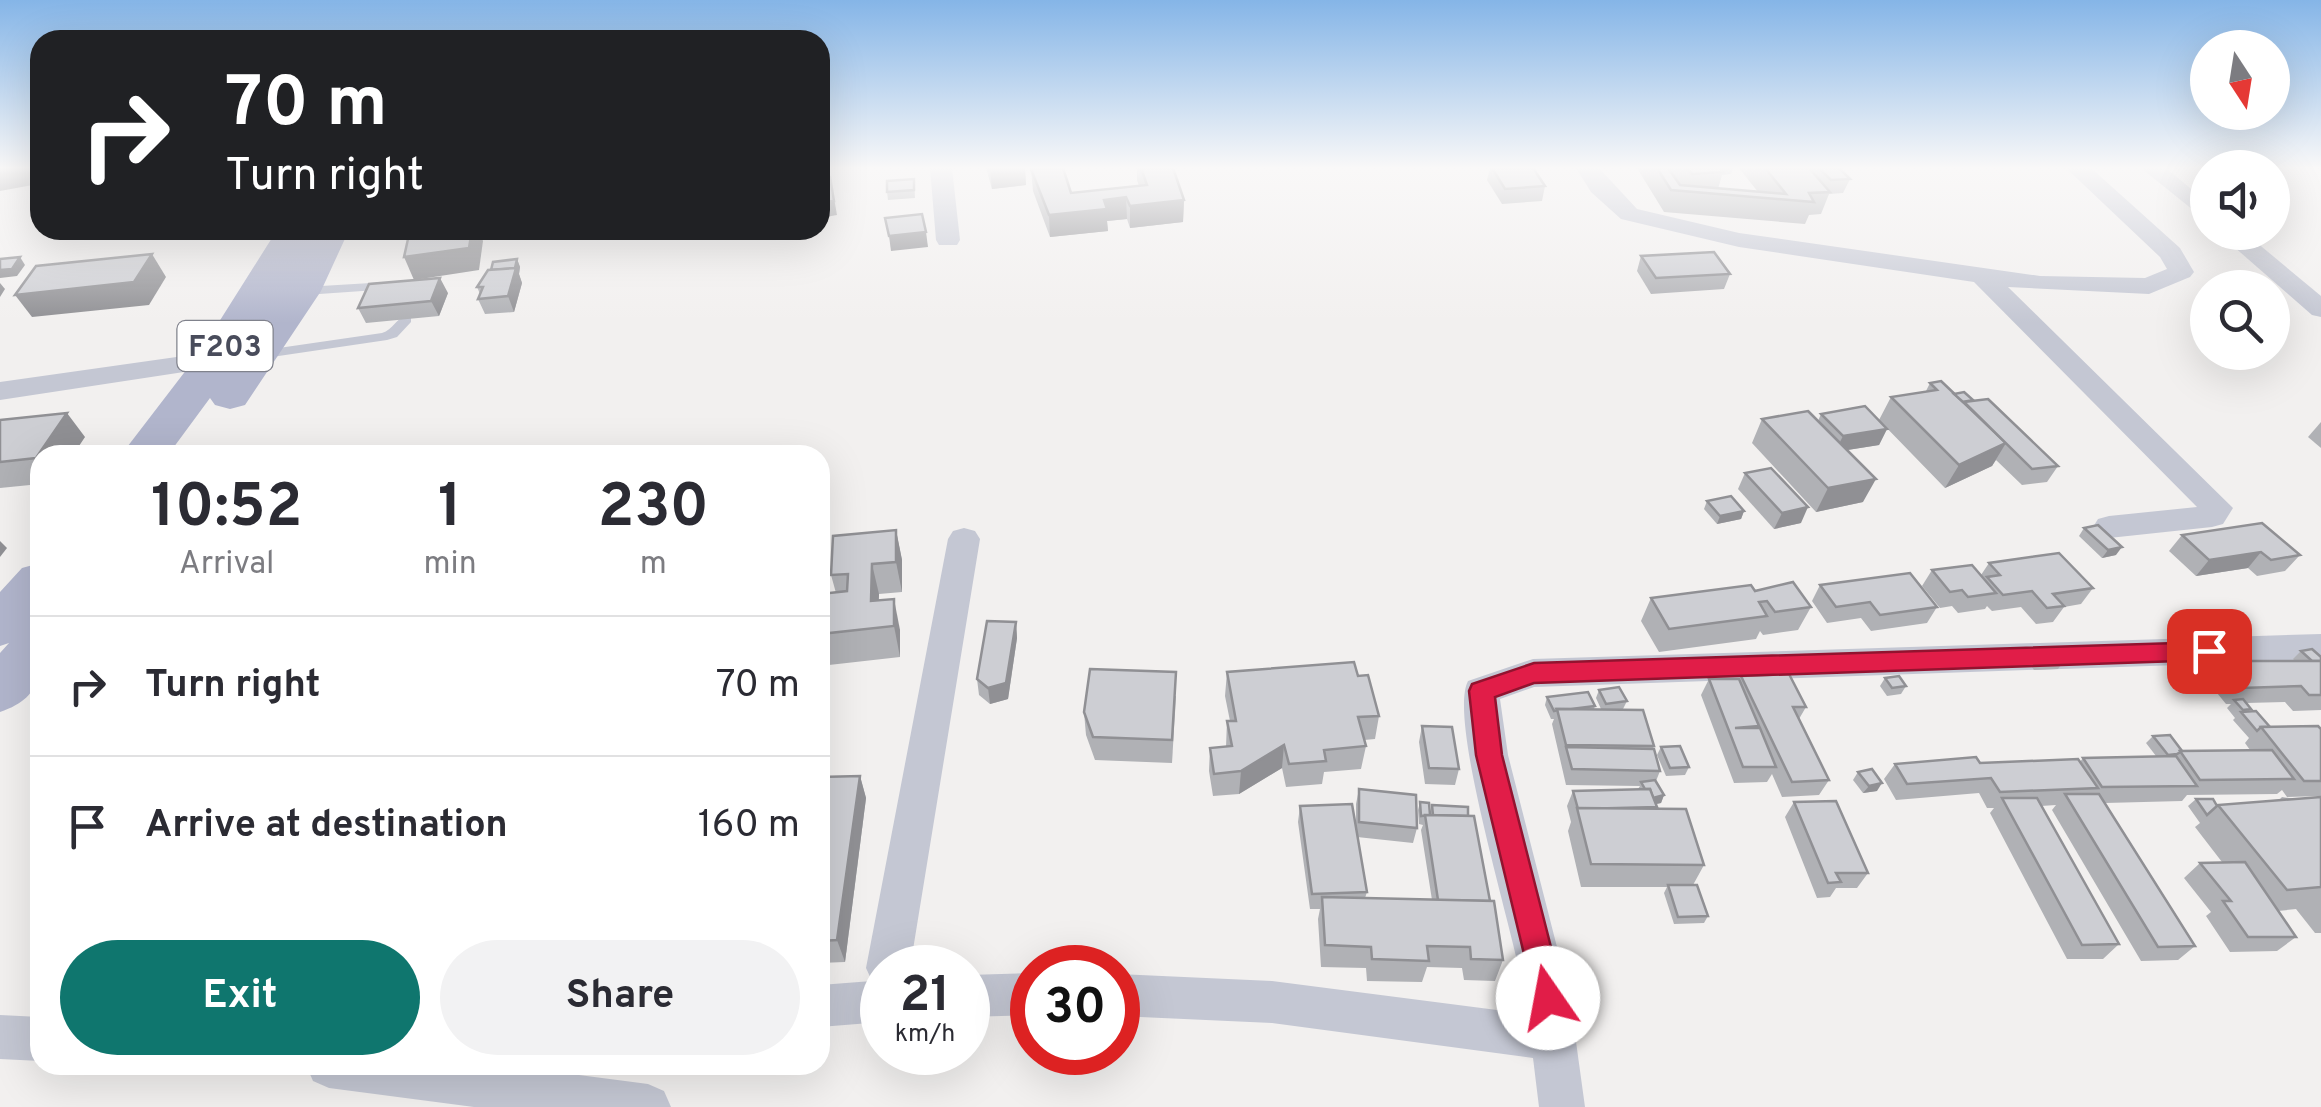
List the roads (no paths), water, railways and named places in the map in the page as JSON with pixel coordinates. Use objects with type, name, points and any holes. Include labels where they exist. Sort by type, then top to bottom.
[{"type":"main road","name":"F203","points":[[152,445],[218,358],[290,240]]},
{"type":"main road","name":"F203","points":[[192,445],[301,292],[325,240]]},
{"type":"main road","points":[[0,626],[30,592]]},
{"type":"main road","points":[[0,690],[30,656]]},
{"type":"street","points":[[946,220],[948,240]]},
{"type":"street","points":[[1649,220],[1739,240],[2040,284],[2149,286],[2180,272],[2170,253],[2134,220]]},
{"type":"street","points":[[2250,250],[2321,309]]},
{"type":"street","points":[[1981,275],[2218,508],[2212,516],[2110,528]]},
{"type":"street","points":[[0,391],[260,354]]},
{"type":"street","points":[[892,945],[964,539]]},
{"type":"street","points":[[1562,1107],[1548,998],[1489,755],[1481,691],[1534,673],[2321,646]]},
{"type":"street","points":[[1140,996],[1272,1002],[1551,1039]]},
{"type":"street","points":[[830,1005],[860,1002]]},
{"type":"street","points":[[0,1037],[30,1038]]},
{"type":"street","points":[[405,1075],[648,1107]]},
{"type":"lane","points":[[301,292],[398,286]]},
{"type":"lane","points":[[260,354],[393,334],[407,319]]}]
